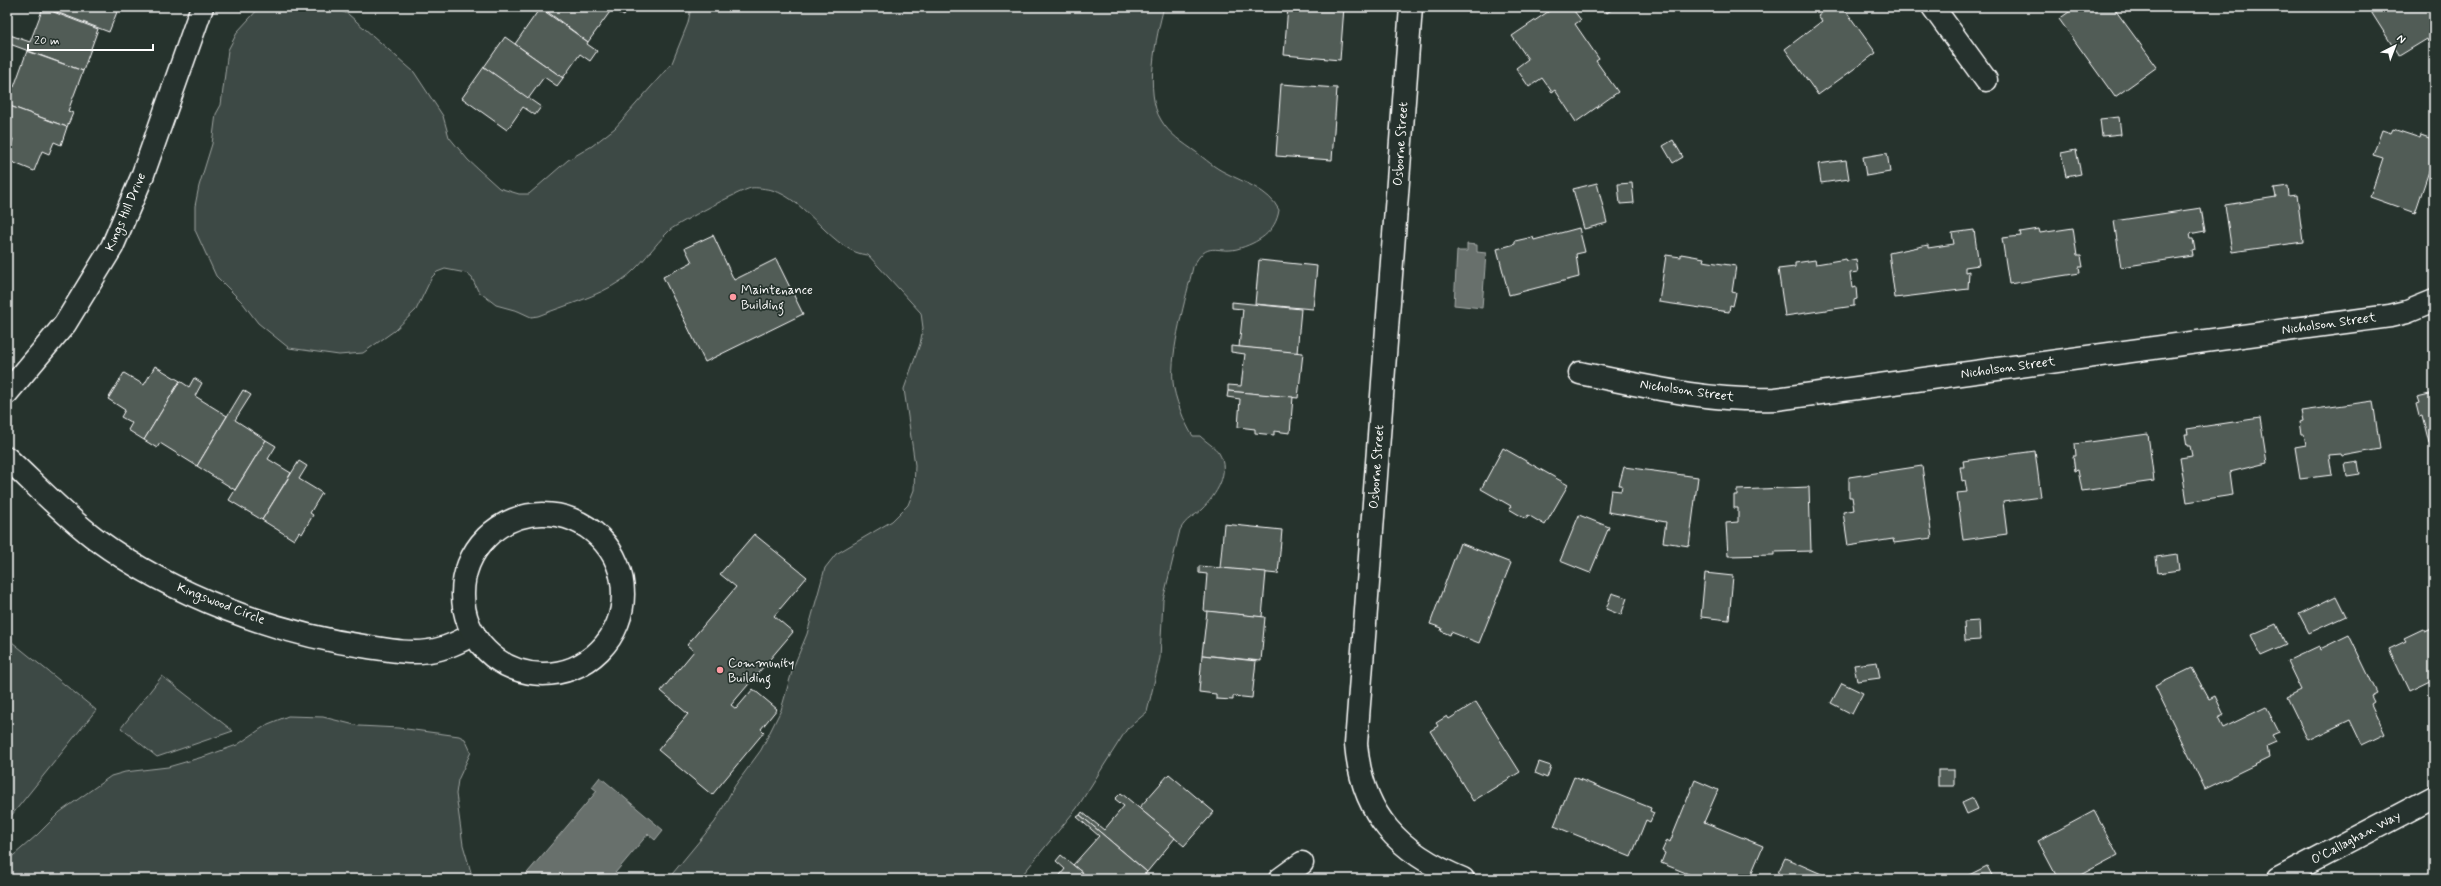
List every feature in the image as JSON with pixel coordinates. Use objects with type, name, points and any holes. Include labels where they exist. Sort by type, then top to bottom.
[{"type":"street","name":"Kings Hill Drive","points":[[7,393],[65,324],[112,247],[142,177],[202,7]]},
{"type":"street","name":"Osborne Street","points":[[1411,7],[1356,744],[1360,774],[1364,788],[1382,822],[1402,845],[1416,856],[1429,864],[1463,879]]},
{"type":"street","points":[[1933,7],[1986,80]]},
{"type":"street","name":"Nicholson Street","points":[[1580,373],[1684,393],[1751,400],[1776,399],[2390,316],[2406,312],[2434,301]]},
{"type":"street","name":"Kingswood Circle","points":[[7,458],[96,539],[146,572],[216,604],[270,623],[322,638],[403,652],[440,649],[474,634]]},
{"type":"street","points":[[542,513],[570,518],[594,532],[612,553],[622,579],[622,607],[619,621],[605,645],[584,663],[571,669],[544,674],[516,670],[492,656],[474,634],[463,604],[464,580],[467,567],[481,543],[502,525],[514,518],[542,513]]},
{"type":"street","name":"O'Callaghan Way","points":[[2278,879],[2434,797]]},
{"type":"street","points":[[1280,879],[1302,863]]},
{"type":"shaded area","points":[[260,7],[331,7],[348,14],[414,72],[443,116],[449,137],[468,160],[499,188],[519,194],[529,194],[568,160],[592,146],[615,128],[672,63],[688,23],[691,7],[1164,7],[1155,48],[1152,80],[1156,109],[1161,120],[1168,130],[1181,142],[1218,169],[1263,192],[1275,203],[1279,210],[1274,225],[1265,236],[1259,240],[1237,249],[1208,250],[1198,258],[1193,267],[1176,340],[1173,382],[1183,418],[1193,436],[1200,436],[1219,453],[1222,461],[1223,476],[1212,497],[1199,512],[1185,522],[1180,530],[1163,600],[1160,658],[1147,712],[1127,729],[1077,808],[1019,879],[668,879],[715,822],[734,787],[761,750],[781,710],[793,668],[807,634],[825,568],[836,554],[892,521],[908,505],[914,490],[915,465],[904,389],[920,344],[923,328],[921,313],[868,255],[855,252],[843,245],[809,214],[785,196],[772,190],[751,188],[723,200],[685,220],[670,230],[641,263],[622,280],[592,296],[538,316],[531,317],[518,311],[496,305],[478,291],[472,278],[466,273],[445,269],[437,272],[432,277],[416,310],[394,331],[363,353],[339,355],[289,348],[258,323],[242,302],[216,276],[195,230],[195,206],[199,186],[212,144],[216,114],[221,105],[228,50],[238,31]]},
{"type":"shaded area","points":[[1467,244],[1477,245],[1477,252],[1486,253],[1482,308],[1454,305],[1457,251],[1467,251]]},
{"type":"shaded area","points":[[7,638],[96,710],[7,821]]},
{"type":"shaded area","points":[[162,676],[233,731],[157,757],[121,728]]},
{"type":"shaded area","points":[[288,716],[323,717],[359,726],[399,728],[459,736],[465,739],[471,752],[458,780],[456,794],[463,845],[473,879],[7,879],[7,861],[37,835],[60,812],[111,776],[125,772],[168,767],[206,756],[237,745],[268,724]]},
{"type":"shaded area","points":[[600,777],[663,830],[655,840],[648,834],[610,879],[522,879],[597,791],[592,787]]},
{"type":"building","points":[[43,7],[119,7],[109,32]]},
{"type":"building","points":[[541,7],[623,7],[627,10],[624,16],[612,9],[588,42]]},
{"type":"building","points":[[1288,7],[1344,7],[1340,60],[1284,55]]},
{"type":"building","points":[[1555,7],[1571,7],[1581,20],[1575,24],[1599,59],[1596,61],[1618,92],[1576,122],[1555,90],[1552,92],[1542,78],[1529,87],[1516,68],[1528,59],[1512,36]]},
{"type":"building","points":[[1602,7],[1615,7],[1607,13]]},
{"type":"building","points":[[1829,7],[1843,7],[1876,53],[1818,95],[1785,49],[1822,21],[1818,15]]},
{"type":"building","points":[[2076,7],[2113,7],[2157,67],[2115,97],[2059,19]]},
{"type":"building","points":[[2368,7],[2432,7],[2434,38],[2428,42],[2427,39],[2399,56]]},
{"type":"building","points":[[43,8],[98,29],[83,71],[7,43],[7,34],[30,42]]},
{"type":"building","points":[[540,8],[588,42],[587,44],[597,51],[590,61],[580,54],[563,78],[515,44]]},
{"type":"building","points":[[505,37],[563,78],[557,86],[544,77],[528,99],[484,67]]},
{"type":"building","points":[[27,51],[83,71],[68,111],[73,113],[67,127],[7,105],[7,84],[14,87]]},
{"type":"building","points":[[484,67],[541,107],[535,115],[523,107],[507,130],[462,98]]},
{"type":"building","points":[[1281,84],[1337,88],[1332,160],[1276,156]]},
{"type":"building","points":[[7,105],[67,127],[61,145],[54,142],[49,154],[42,151],[34,171],[7,160],[13,139],[7,136]]},
{"type":"building","points":[[2119,117],[2121,134],[2102,136],[2100,119]]},
{"type":"building","points":[[2393,129],[2420,138],[2421,135],[2432,139],[2432,142],[2434,143],[2434,156],[2415,213],[2370,197],[2383,158],[2373,155],[2382,130],[2391,133]]},
{"type":"building","points":[[1673,140],[1683,157],[1673,163],[1663,146]]},
{"type":"building","points":[[2076,150],[2081,174],[2066,177],[2061,153]]},
{"type":"building","points":[[1887,153],[1890,172],[1866,176],[1863,157]]},
{"type":"building","points":[[1846,160],[1849,179],[1821,183],[1818,164]]},
{"type":"building","points":[[1597,183],[1607,223],[1584,229],[1573,189]]},
{"type":"building","points":[[1632,183],[1634,203],[1620,204],[1618,184]]},
{"type":"building","points":[[2288,186],[2289,196],[2297,195],[2303,242],[2232,252],[2225,205],[2276,197],[2274,188]]},
{"type":"building","points":[[2201,208],[2205,231],[2189,234],[2190,239],[2193,239],[2195,250],[2192,251],[2193,256],[2121,267],[2114,221]]},
{"type":"building","points":[[1579,228],[1585,252],[1576,254],[1579,277],[1509,295],[1497,249],[1515,244],[1515,241],[1533,237],[1534,240]]},
{"type":"building","points":[[2073,228],[2077,256],[2081,256],[2083,267],[2079,267],[2080,273],[2009,284],[2002,238],[2021,236],[2020,232],[2039,229],[2040,233]]},
{"type":"building","points":[[1974,230],[1979,265],[1965,267],[1965,272],[1969,271],[1968,289],[1895,298],[1889,253],[1928,245],[1928,248],[1954,244],[1952,233]]},
{"type":"building","name":"Maintenance Building","points":[[713,235],[734,280],[776,259],[803,314],[705,362],[663,277],[692,262],[685,248]]},
{"type":"building","points":[[1681,254],[1704,258],[1703,261],[1736,266],[1732,292],[1736,293],[1733,306],[1730,305],[1729,312],[1659,302],[1666,255],[1681,257]]},
{"type":"building","points":[[1846,259],[1847,261],[1856,259],[1858,272],[1850,273],[1852,288],[1856,287],[1857,299],[1854,300],[1854,306],[1785,316],[1778,269],[1795,267],[1795,263],[1815,260],[1816,264]]},
{"type":"building","points":[[1259,260],[1317,266],[1313,309],[1255,304]]},
{"type":"building","points":[[1232,302],[1301,309],[1297,353],[1239,347],[1243,309],[1232,308]]},
{"type":"building","points":[[1231,346],[1303,353],[1298,398],[1228,391],[1228,385],[1241,386],[1245,354],[1231,352]]},
{"type":"building","points":[[155,366],[180,381],[144,440],[128,430],[132,423],[121,417],[125,410],[108,399],[124,373],[144,385]]},
{"type":"building","points":[[194,378],[202,383],[195,396],[227,416],[197,466],[160,443],[157,448],[144,440],[180,381],[189,387]]},
{"type":"building","points":[[243,390],[251,395],[235,420],[266,440],[235,490],[197,466]]},
{"type":"building","points":[[1228,391],[1293,397],[1290,433],[1274,431],[1274,435],[1255,433],[1255,429],[1238,427],[1240,399],[1227,397]]},
{"type":"building","points":[[2434,393],[2434,441],[2429,443],[2422,415],[2419,416],[2416,404],[2419,403],[2417,397]]},
{"type":"building","points":[[2373,401],[2380,449],[2342,456],[2341,454],[2329,455],[2332,475],[2300,479],[2295,447],[2306,445],[2304,434],[2301,434],[2299,422],[2303,421],[2301,411]]},
{"type":"building","points":[[2260,418],[2267,463],[2230,472],[2233,495],[2187,502],[2180,458],[2192,456],[2190,446],[2187,446],[2185,434],[2188,434],[2187,429]]},
{"type":"building","points":[[2148,434],[2154,481],[2082,491],[2078,470],[2075,471],[2073,456],[2076,456],[2075,444]]},
{"type":"building","points":[[266,440],[276,446],[268,459],[291,473],[262,520],[229,500]]},
{"type":"building","points":[[1503,448],[1568,485],[1545,525],[1528,515],[1526,519],[1509,509],[1511,506],[1481,489]]},
{"type":"building","points":[[2035,451],[2041,497],[2003,502],[2007,534],[1963,540],[1957,493],[1967,492],[1965,480],[1962,481],[1960,467],[1964,467],[1963,461]]},
{"type":"building","points":[[299,461],[307,466],[299,479],[322,493],[310,513],[313,515],[302,534],[299,532],[294,540],[262,520]]},
{"type":"building","points":[[2358,462],[2360,474],[2347,476],[2345,464]]},
{"type":"building","points":[[1922,466],[1932,538],[1894,543],[1893,539],[1848,546],[1843,512],[1854,510],[1852,497],[1849,497],[1849,477]]},
{"type":"building","points":[[1624,467],[1698,477],[1689,546],[1663,542],[1666,522],[1608,512],[1611,490],[1621,491],[1622,485],[1619,485]]},
{"type":"building","points":[[1809,487],[1811,551],[1774,552],[1774,555],[1728,556],[1726,523],[1738,522],[1738,508],[1734,508],[1734,495],[1737,495],[1737,490]]},
{"type":"building","points":[[1579,515],[1609,527],[1590,573],[1560,561]]},
{"type":"building","points":[[1224,524],[1282,530],[1278,574],[1220,568]]},
{"type":"building","name":"Community Building","points":[[754,534],[807,577],[774,616],[793,632],[731,705],[736,709],[753,689],[777,709],[761,729],[764,732],[712,795],[658,750],[688,714],[661,691],[694,651],[687,645],[736,587],[720,574]]},
{"type":"building","points":[[1460,543],[1511,563],[1479,643],[1451,632],[1450,635],[1441,631],[1442,628],[1430,624]]},
{"type":"building","points":[[2177,554],[2179,570],[2158,573],[2156,557]]},
{"type":"building","points":[[1199,566],[1266,572],[1262,617],[1204,611],[1207,574],[1199,573]]},
{"type":"building","points":[[1705,573],[1733,576],[1729,620],[1701,617]]},
{"type":"building","points":[[1612,593],[1627,598],[1621,615],[1606,609]]},
{"type":"building","points":[[2336,596],[2346,616],[2309,633],[2299,614]]},
{"type":"building","points":[[1207,611],[1265,617],[1261,661],[1202,655]]},
{"type":"building","points":[[1979,621],[1980,640],[1965,641],[1964,622]]},
{"type":"building","points":[[2276,624],[2286,645],[2261,656],[2251,635]]},
{"type":"building","points":[[2434,628],[2434,679],[2409,691],[2389,649],[2406,641],[2404,638],[2423,629],[2425,632]]},
{"type":"building","points":[[2349,635],[2377,693],[2371,696],[2374,702],[2371,704],[2385,734],[2362,745],[2350,720],[2308,740],[2287,697],[2301,690],[2287,661],[2319,646],[2320,649]]},
{"type":"building","points":[[1202,655],[1256,661],[1252,698],[1233,696],[1233,700],[1216,699],[1216,694],[1199,692]]},
{"type":"building","points":[[1877,662],[1880,678],[1857,681],[1854,665]]},
{"type":"building","points":[[2192,668],[2209,699],[2215,696],[2224,715],[2218,718],[2223,728],[2266,707],[2279,732],[2272,735],[2276,742],[2267,746],[2269,758],[2205,789],[2155,686]]},
{"type":"building","points":[[1842,683],[1863,693],[1852,714],[1831,703]]},
{"type":"building","points":[[1476,702],[1520,772],[1473,801],[1430,731],[1438,726],[1436,723],[1447,716],[1449,719]]},
{"type":"building","points":[[1539,762],[1551,766],[1547,778],[1535,773]]},
{"type":"building","points":[[1938,770],[1954,770],[1954,786],[1938,786]]},
{"type":"building","points":[[1169,774],[1214,812],[1184,846],[1139,808]]},
{"type":"building","points":[[1574,777],[1651,808],[1650,811],[1654,813],[1650,822],[1646,820],[1631,857],[1554,826]]},
{"type":"building","points":[[1695,780],[1718,790],[1704,822],[1763,846],[1749,879],[1701,879],[1661,863],[1665,853],[1662,851],[1667,840],[1670,842]]},
{"type":"building","points":[[1121,793],[1175,838],[1147,872],[1080,815],[1082,812],[1104,830],[1124,806],[1115,799]]},
{"type":"building","points":[[1973,798],[1978,809],[1967,814],[1962,803]]},
{"type":"building","points":[[2094,811],[2118,855],[2073,879],[2058,879],[2038,841]]},
{"type":"building","points":[[1080,815],[1147,872],[1141,879],[1090,879],[1073,865],[1099,836],[1077,817]]},
{"type":"building","points":[[1061,855],[1090,879],[1057,879],[1065,869],[1056,861]]},
{"type":"building","points":[[1785,858],[1833,879],[1775,879]]},
{"type":"building","points":[[1987,866],[1994,879],[1961,879]]},
{"type":"place","name":"Maintenance Building","points":[[733,297]]},
{"type":"place","name":"Community Building","points":[[720,670]]}]
